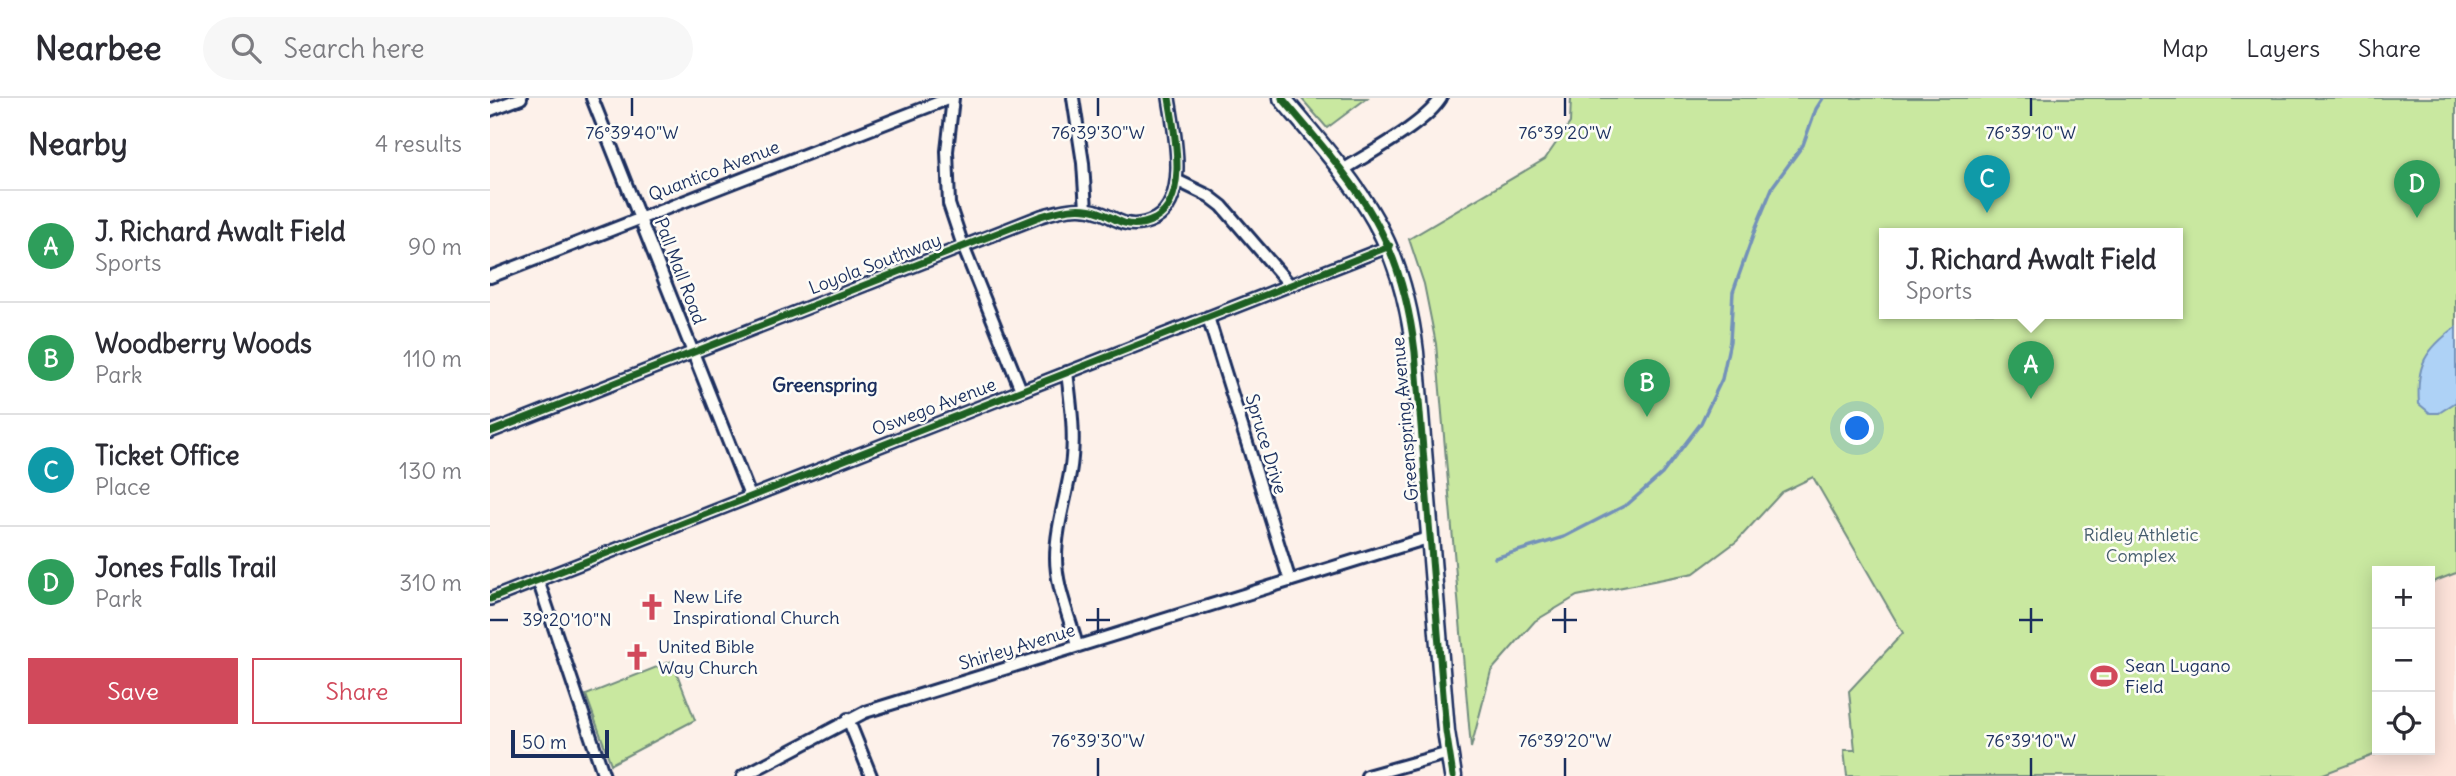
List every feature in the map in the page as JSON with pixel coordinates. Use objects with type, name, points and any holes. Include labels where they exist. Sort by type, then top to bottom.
[{"type":"main road","name":"Greenspring Avenue","points":[[1282,98],[1361,193],[1390,246],[1400,274],[1412,323],[1453,776]]},
{"type":"street","points":[[490,110],[521,98]]},
{"type":"street","name":"Pall Mall Road","points":[[592,98],[750,496]]},
{"type":"street","points":[[952,98],[946,174],[953,218],[1021,390]]},
{"type":"street","name":"Quantico Avenue","points":[[490,277],[952,98]]},
{"type":"street","points":[[1073,98],[1083,163],[1086,209]]},
{"type":"street","name":"Loyola Southway","points":[[490,432],[1057,211],[1086,209],[1125,223],[1146,223],[1166,209],[1171,202],[1177,180],[1170,98]]},
{"type":"street","points":[[1343,170],[1415,124],[1441,98]]},
{"type":"street","points":[[1177,180],[1194,187],[1222,206],[1290,285]]},
{"type":"street","name":"Oswego Avenue","points":[[490,599],[1390,246]]},
{"type":"street","name":"Spruce Drive","points":[[1208,317],[1290,581]]},
{"type":"street","points":[[1067,372],[1072,409],[1072,454],[1059,526],[1056,560],[1060,588],[1077,646]]},
{"type":"street","name":"Shirley Avenue","points":[[743,776],[848,719],[1431,537]]},
{"type":"street","points":[[538,580],[604,776]]},
{"type":"street","points":[[848,719],[871,776]]},
{"type":"street","points":[[1367,776],[1449,753]]},
{"type":"shaded area","points":[[2456,573],[2456,776],[2318,776],[2374,755],[2435,755],[2435,581]]},
{"type":"green space","points":[[1301,98],[1367,98],[1327,128]]},
{"type":"green space","name":"Ridley Athletic Complex","points":[[1571,98],[2456,98],[2456,573],[2435,581],[2435,566],[2372,566],[2374,755],[2318,776],[1847,776],[1844,750],[1855,750],[1849,691],[1903,633],[1813,477],[1782,492],[1737,541],[1694,573],[1577,596],[1535,621],[1491,671],[1471,748],[1436,344],[1424,284],[1409,239],[1545,159],[1570,123]]},
{"type":"green space","points":[[672,661],[695,720],[611,764],[586,695]]},
{"type":"water","points":[[2456,327],[2456,402],[2439,413],[2430,413],[2419,404],[2421,369],[2430,351]]},
{"type":"waterway","points":[[1495,558],[1564,537],[1628,504],[1662,474],[1701,423],[1722,379],[1730,341],[1733,292],[1756,227],[1773,186],[1803,145],[1816,109],[1823,98]]},
{"type":"cycle path","points":[[490,432],[1041,216],[1077,209],[1099,212],[1128,224],[1140,224],[1155,219],[1166,209],[1173,196],[1176,181],[1176,146],[1169,98]]},
{"type":"cycle path","points":[[1282,98],[1353,185],[1386,242],[1399,274],[1415,352],[1446,731],[1453,776]]},
{"type":"cycle path","points":[[490,599],[1390,246]]},
{"type":"place","name":"Ticket Office","points":[[1987,213]]},
{"type":"place","name":"Jones Falls Trail","points":[[2417,218]]},
{"type":"place","name":"J. Richard Awalt Field","points":[[2031,399]]},
{"type":"place","name":"Woodberry Woods","points":[[1647,417]]},
{"type":"place","name":"New Life Inspirational Church","points":[[652,607]]},
{"type":"place","name":"United Bible Way Church","points":[[637,657]]},
{"type":"place","name":"Sean Lugano Field","points":[[2104,676]]},
{"type":"district","name":"Greenspring","points":[[825,385]]}]
